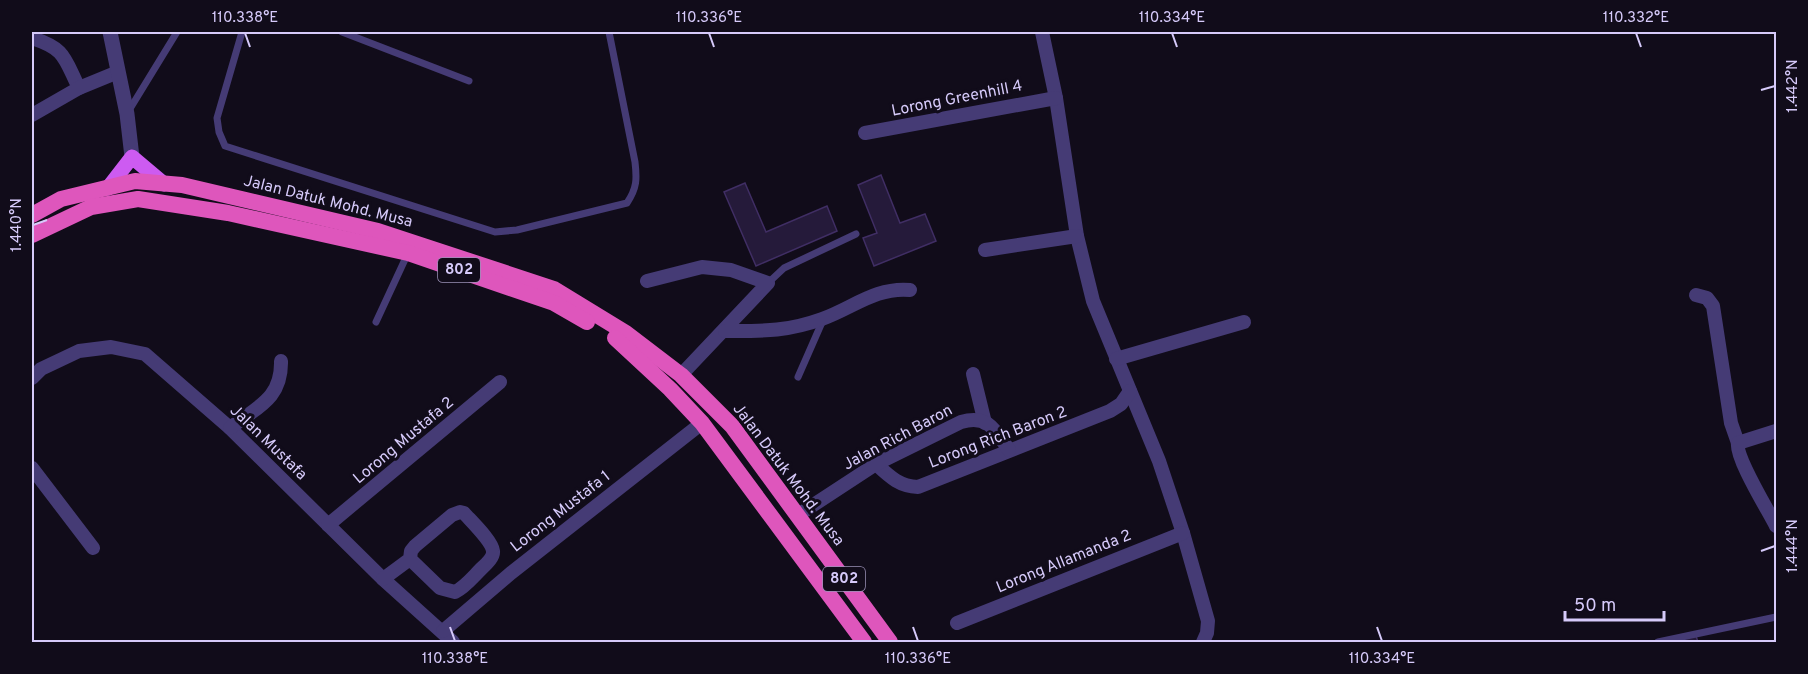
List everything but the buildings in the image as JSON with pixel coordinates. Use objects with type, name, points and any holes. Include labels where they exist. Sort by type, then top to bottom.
[{"type":"highway","name":"Jalan Datuk Mohd. Musa","points":[[32,215],[61,199],[135,181],[182,185],[378,231],[554,289],[626,333],[681,375],[732,426],[890,642]]},
{"type":"highway","name":"Jalan Datuk Mohd. Musa","points":[[32,236],[91,207],[138,199],[228,213],[408,253],[554,303],[620,341],[670,388],[702,423],[864,642]]},
{"type":"highway","points":[[791,543],[791,523],[798,515]]},
{"type":"main road","points":[[108,188],[132,157],[164,184]]},
{"type":"street","points":[[110,32],[127,114],[132,157]]},
{"type":"street","points":[[1042,32],[1056,98],[1077,236],[1093,302],[1159,461],[1183,533],[1208,621],[1207,633],[1203,642]]},
{"type":"street","points":[[32,38],[49,44],[62,53],[79,88]]},
{"type":"street","points":[[32,115],[79,88],[118,72]]},
{"type":"street","name":"Lorong Greenhill 4","points":[[865,133],[1056,98]]},
{"type":"street","points":[[985,250],[1077,236]]},
{"type":"street","points":[[647,281],[702,267],[731,270],[768,284],[681,375]]},
{"type":"street","points":[[724,331],[783,331],[824,319],[866,298],[893,288],[910,290]]},
{"type":"street","points":[[1696,295],[1707,298],[1713,306],[1731,423],[1738,442],[1737,447],[1746,470],[1776,526]]},
{"type":"street","points":[[1116,359],[1244,322]]},
{"type":"street","name":"Jalan Mustafa","points":[[32,378],[41,369],[79,351],[111,347],[145,354],[230,428],[383,579],[453,642]]},
{"type":"street","points":[[230,428],[273,395],[280,380],[281,361]]},
{"type":"street","points":[[973,374],[985,423],[997,433],[1010,450]]},
{"type":"street","name":"Lorong Mustafa 2","points":[[328,525],[500,382]]},
{"type":"street","name":"Lorong Rich Baron 2","points":[[876,464],[896,483],[907,487],[918,487],[1110,411],[1121,404],[1130,391]]},
{"type":"street","name":"Jalan Rich Baron","points":[[798,515],[876,464],[961,422],[972,419],[982,420],[985,423]]},
{"type":"street","name":"Lorong Mustafa 1","points":[[442,631],[511,573],[702,423]]},
{"type":"street","points":[[1738,442],[1776,431]]},
{"type":"street","points":[[32,468],[93,548]]},
{"type":"street","points":[[383,579],[410,559],[411,551],[415,546],[452,515],[460,512],[464,513],[493,550],[493,555],[486,564],[461,589],[451,592],[440,588],[410,559]]},
{"type":"street","name":"Lorong Allamanda 2","points":[[957,622],[1183,533]]},
{"type":"street","points":[[486,564],[511,573]]},
{"type":"lane","points":[[127,114],[177,32]]},
{"type":"lane","points":[[242,32],[217,118],[219,132],[225,146],[495,232],[517,230],[627,203],[635,191],[637,182],[635,162],[609,32]]},
{"type":"lane","points":[[344,32],[469,81]]},
{"type":"lane","points":[[768,284],[784,268],[856,234]]},
{"type":"lane","points":[[376,322],[408,253]]},
{"type":"lane","points":[[798,377],[824,319]]},
{"type":"lane","points":[[1658,642],[1776,617]]}]
